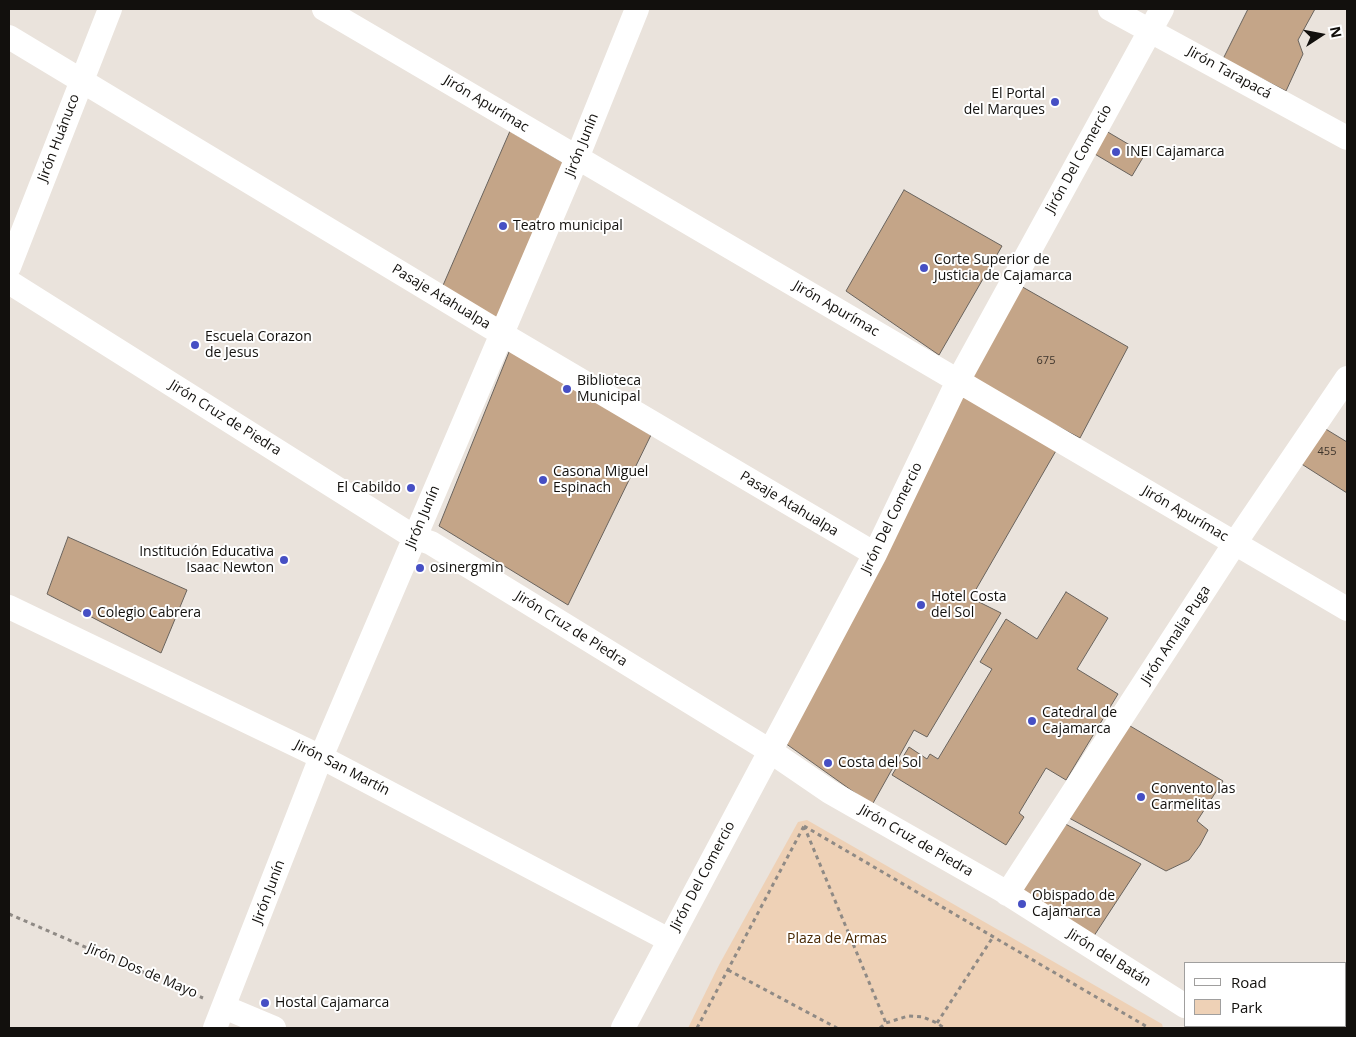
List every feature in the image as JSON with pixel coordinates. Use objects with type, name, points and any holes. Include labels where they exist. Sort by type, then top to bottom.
[{"type":"street","name":"Jirón Huánuco","points":[[9,267],[110,9]]},
{"type":"street","name":"Jirón Apurímac","points":[[324,9],[1347,609]]},
{"type":"street","name":"Jirón Junín","points":[[220,1018],[321,757],[577,158],[637,9]]},
{"type":"street","name":"Jirón Tarapacá","points":[[1110,9],[1347,138]]},
{"type":"street","name":"Jirón Del Comercio","points":[[623,1028],[875,554],[958,381],[1162,9]]},
{"type":"street","name":"Pasaje Atahualpa","points":[[9,37],[502,334],[875,554]]},
{"type":"street","name":"Jirón Cruz de Piedra","points":[[9,282],[414,537],[431,543],[770,751],[830,792],[1007,894]]},
{"type":"street","name":"Jirón Amalia Puga","points":[[1007,894],[1236,543],[1347,378]]},
{"type":"street","name":"Jirón San Martín","points":[[9,607],[321,757],[669,940]]},
{"type":"street","name":"Jirón del Batán","points":[[1007,894],[1184,1005]]},
{"type":"street","points":[[220,1018],[274,1028]]},
{"type":"path","points":[[804,826],[1149,1028]]},
{"type":"path","points":[[697,1028],[804,826]]},
{"type":"path","points":[[804,826],[886,1023]]},
{"type":"path","name":"Jirón Dos de Mayo","points":[[9,914],[220,1018]]},
{"type":"path","points":[[938,1023],[994,937]]},
{"type":"path","points":[[728,970],[837,1028]]},
{"type":"path","points":[[880,1028],[886,1023],[908,1016],[923,1017],[938,1023],[944,1028]]},
{"type":"green space","name":"Plaza de Armas","points":[[807,820],[1162,1024],[1163,1028],[688,1028],[719,965],[798,822]]},
{"type":"building","points":[[1248,9],[1315,9],[1298,40],[1303,54],[1286,91],[1223,59]]},
{"type":"building","name":"INEI Cajamarca","points":[[1101,128],[1145,154],[1132,176],[1088,150]]},
{"type":"building","name":"Teatro municipal","points":[[510,131],[564,163],[495,323],[441,290]]},
{"type":"building","name":"Corte Superior de Justicia de Cajamarca","points":[[904,190],[1002,246],[939,355],[846,291]]},
{"type":"building","points":[[1019,285],[1128,347],[1080,438],[962,376]]},
{"type":"building","name":"Casona Miguel Espinach","points":[[511,347],[651,435],[568,605],[439,526]]},
{"type":"building","name":"Hotel Costa del Sol","points":[[963,396],[1057,449],[971,598],[1001,613],[927,737],[914,730],[872,805],[785,743]]},
{"type":"building","points":[[1324,428],[1347,442],[1347,493],[1300,463]]},
{"type":"building","name":"Colegio Cabrera","points":[[68,537],[187,590],[161,653],[47,594]]},
{"type":"building","name":"Catedral de Cajamarca","points":[[1066,592],[1108,618],[1077,669],[1118,694],[1066,780],[1046,768],[1019,813],[1024,817],[1006,845],[892,775],[909,747],[927,759],[930,754],[938,759],[992,669],[980,662],[1006,619],[1037,639]]},
{"type":"building","name":"Convento las Carmelitas","points":[[1120,720],[1223,781],[1197,821],[1208,830],[1200,845],[1189,860],[1166,871],[1060,813]]},
{"type":"building","name":"Obispado de Cajamarca","points":[[1056,819],[1141,864],[1088,945],[1007,894]]},
{"type":"place","name":"El Portal del Marques","points":[[1055,102]]},
{"type":"place","name":"INEI Cajamarca","points":[[1116,152]]},
{"type":"place","name":"Teatro municipal","points":[[503,226]]},
{"type":"place","name":"Corte Superior de Justicia de Cajamarca","points":[[924,268]]},
{"type":"place","name":"Escuela Corazon de Jesus","points":[[195,345]]},
{"type":"place","name":"Biblioteca Municipal","points":[[567,389]]},
{"type":"place","name":"Casona Miguel Espinach","points":[[543,480]]},
{"type":"place","name":"El Cabildo","points":[[411,488]]},
{"type":"place","name":"Institución Educativa Isaac Newton","points":[[284,560]]},
{"type":"place","name":"osinergmin","points":[[420,568]]},
{"type":"place","name":"Hotel Costa del Sol","points":[[921,605]]},
{"type":"place","name":"Colegio Cabrera","points":[[87,613]]},
{"type":"place","name":"Catedral de Cajamarca","points":[[1032,721]]},
{"type":"place","name":"Costa del Sol","points":[[828,763]]},
{"type":"place","name":"Convento las Carmelitas","points":[[1141,797]]},
{"type":"place","name":"Obispado de Cajamarca","points":[[1022,904]]},
{"type":"place","name":"Hostal Cajamarca","points":[[265,1003]]}]
